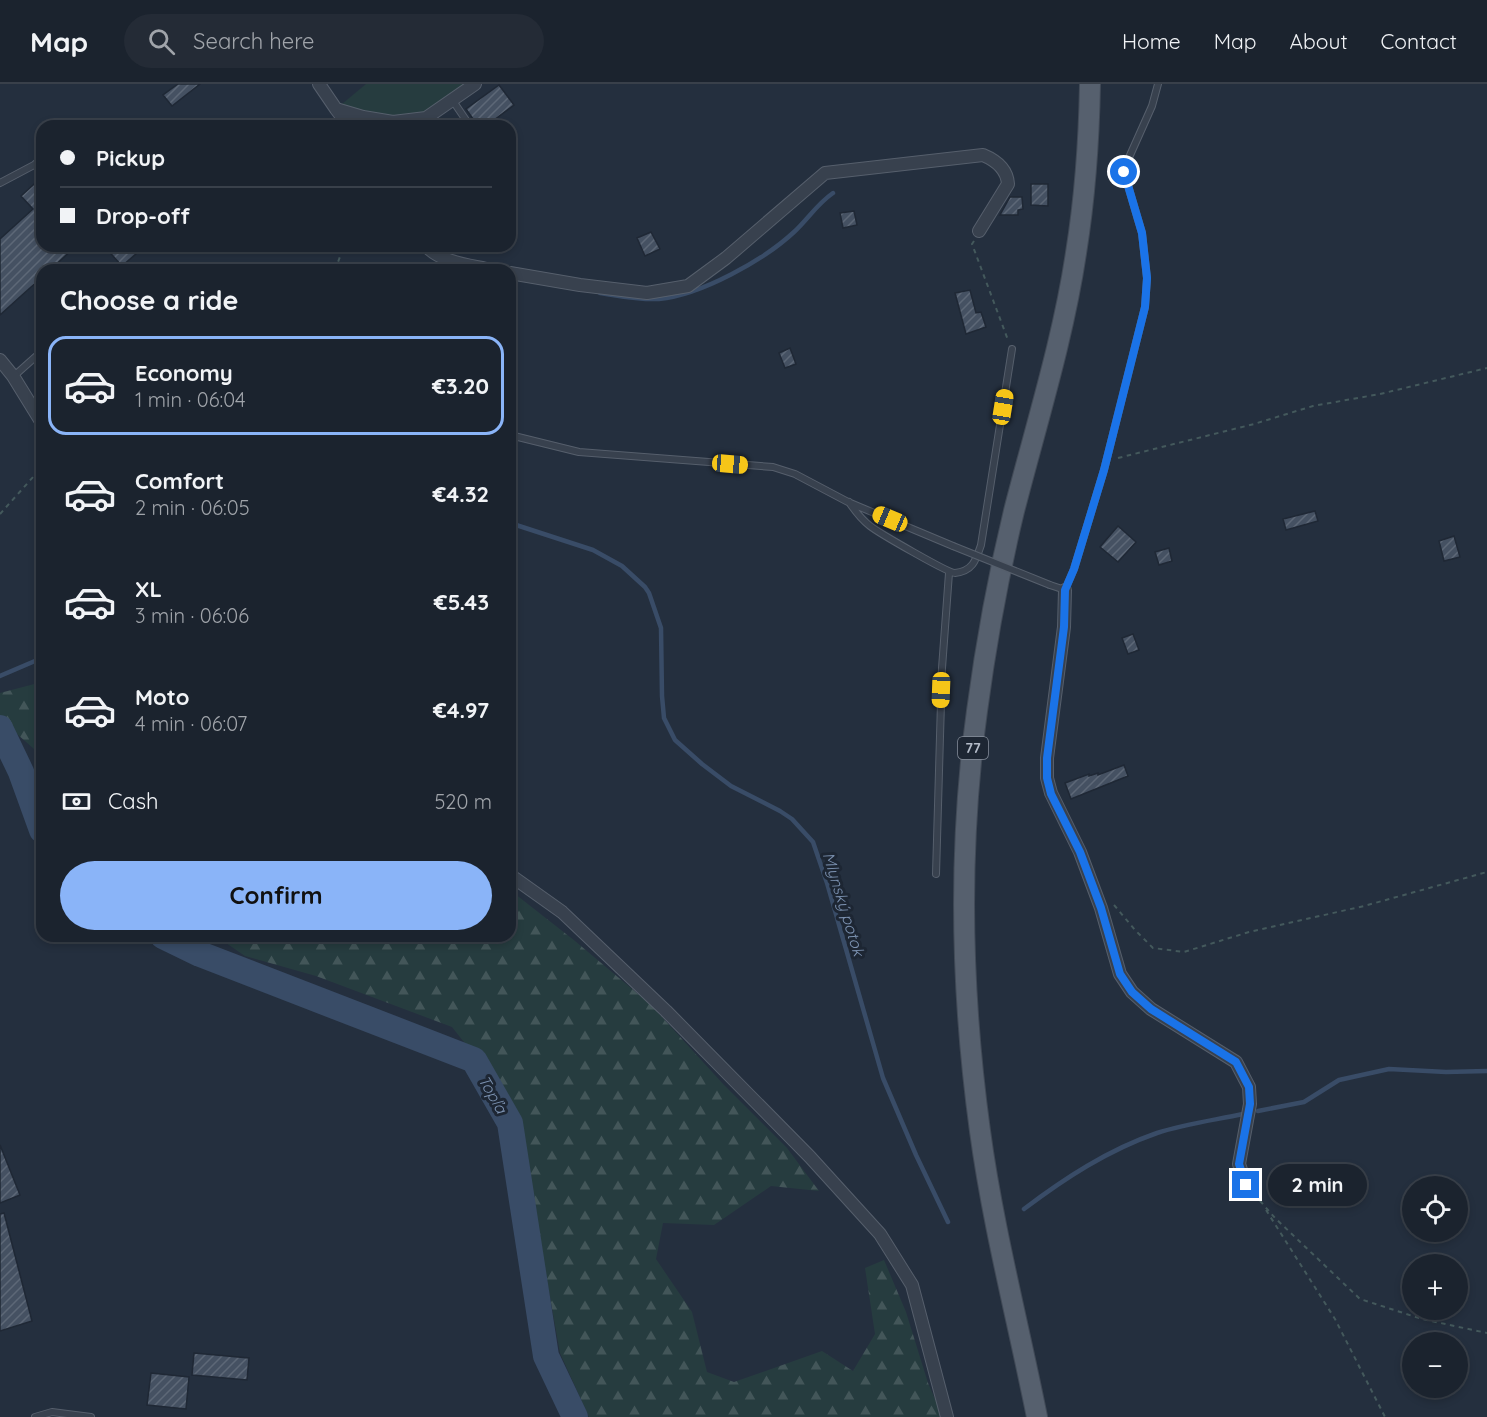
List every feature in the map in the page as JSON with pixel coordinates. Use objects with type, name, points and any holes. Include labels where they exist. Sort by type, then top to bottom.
[{"type":"main road","name":"77","points":[[1037,1417],[994,1211],[981,1134],[968,1002],[965,857],[968,786],[977,712],[998,581],[1061,329],[1076,255],[1084,193],[1090,84]]},
{"type":"street","points":[[319,84],[344,120]]},
{"type":"street","points":[[410,120],[426,118],[475,84]]},
{"type":"street","points":[[336,109],[381,120]]},
{"type":"street","points":[[516,274],[646,293],[688,286],[726,258],[825,173],[983,155],[991,158],[1001,167],[1008,184],[979,231]]},
{"type":"street","points":[[432,252],[447,260],[465,264]]},
{"type":"street","points":[[0,360],[13,376],[36,413]]},
{"type":"street","points":[[1065,590],[1064,627],[1047,758],[1047,778],[1051,794],[1080,852],[1101,908],[1120,974],[1132,992],[1151,1009],[1236,1062],[1249,1087],[1250,1104],[1239,1164],[1246,1185]]},
{"type":"street","points":[[516,879],[562,912],[666,1011],[810,1156],[880,1234],[912,1285],[947,1417]]},
{"type":"lane","points":[[516,436],[579,452],[773,467],[795,474],[848,502],[1065,590],[1074,569],[1104,470],[1145,307],[1147,278],[1142,233],[1124,172],[1152,106],[1158,84]]},
{"type":"lane","points":[[453,101],[466,120]]},
{"type":"lane","points":[[0,183],[36,163]]},
{"type":"lane","points":[[848,502],[859,517],[871,527],[949,573],[967,570],[974,565],[981,545],[1012,349]]},
{"type":"lane","points":[[13,376],[36,356]]},
{"type":"lane","points":[[936,874],[942,668],[949,573]]},
{"type":"lane","points":[[35,1417],[52,1412],[91,1417]]},
{"type":"path","points":[[979,231],[972,244],[1012,349]]},
{"type":"path","points":[[1104,470],[1118,458],[1254,424],[1313,406],[1380,394],[1487,368]]},
{"type":"path","points":[[0,514],[36,474]]},
{"type":"path","points":[[1114,904],[1153,948],[1184,952],[1249,932],[1364,906],[1487,872]]},
{"type":"path","points":[[1246,1185],[1275,1218],[1360,1299],[1422,1320],[1487,1333]]},
{"type":"path","points":[[1262,1203],[1335,1319],[1385,1417]]},
{"type":"green space","points":[[366,84],[474,84],[426,118],[384,120],[336,109]]},
{"type":"green space","points":[[36,684],[36,751],[0,719],[0,693]]},
{"type":"green space","points":[[516,895],[650,1004],[724,1085],[787,1148],[819,1191],[771,1186],[714,1225],[663,1223],[656,1259],[692,1312],[707,1372],[734,1382],[822,1351],[853,1371],[875,1334],[865,1268],[884,1260],[906,1312],[928,1383],[943,1417],[589,1417],[560,1353],[532,1196],[498,1085],[452,1027],[316,976],[245,956],[225,942],[516,942]]},
{"type":"building","points":[[178,84],[200,84],[172,106],[163,95]]},
{"type":"building","points":[[499,85],[514,105],[494,120],[474,120],[466,109]]},
{"type":"building","points":[[36,182],[36,252],[70,252],[56,264],[36,264],[36,282],[0,315],[0,239],[33,209],[21,196]]},
{"type":"building","points":[[1031,184],[1048,184],[1048,206],[1031,205]]},
{"type":"building","points":[[1010,197],[1022,197],[1023,209],[1018,210],[1018,215],[1000,215]]},
{"type":"building","points":[[854,211],[857,225],[843,228],[840,213]]},
{"type":"building","points":[[651,232],[660,249],[645,256],[637,238]]},
{"type":"building","points":[[109,252],[138,252],[124,264],[120,264]]},
{"type":"building","points":[[970,290],[976,313],[981,312],[986,327],[966,334],[955,293]]},
{"type":"building","points":[[790,348],[796,364],[785,368],[779,353]]},
{"type":"building","points":[[1315,511],[1318,521],[1286,530],[1283,519]]},
{"type":"building","points":[[1118,526],[1136,542],[1118,562],[1100,547]]},
{"type":"building","points":[[1454,536],[1460,557],[1444,561],[1439,541]]},
{"type":"building","points":[[1169,548],[1172,561],[1159,565],[1155,552]]},
{"type":"building","points":[[1133,634],[1139,650],[1128,654],[1122,638]]},
{"type":"building","points":[[1124,765],[1128,776],[1071,799],[1065,783],[1089,774],[1089,776],[1098,773],[1098,775]]},
{"type":"building","points":[[0,1145],[20,1195],[0,1203]]},
{"type":"building","points":[[4,1213],[32,1321],[0,1331],[0,1214]]},
{"type":"building","points":[[194,1353],[249,1358],[247,1380],[192,1375]]},
{"type":"building","points":[[151,1373],[189,1377],[186,1409],[147,1405]]},
{"type":"waterway","points":[[600,293],[659,299],[694,291],[766,254],[799,227],[833,193]]},
{"type":"waterway","name":"Mlynský potok","points":[[516,525],[593,550],[622,566],[645,587],[661,628],[664,718],[675,740],[731,786],[792,819],[813,842],[883,1078],[948,1222]]},
{"type":"waterway","name":"Mlynský potok","points":[[0,676],[36,661]]},
{"type":"waterway","name":"Topľa","points":[[0,728],[21,772],[36,813]]},
{"type":"waterway","name":"Topľa","points":[[175,942],[200,954],[474,1060],[510,1123],[546,1356],[575,1417]]},
{"type":"waterway","name":"Mlynský potok","points":[[1258,1111],[1304,1102],[1339,1080],[1389,1069],[1446,1072],[1487,1071]]},
{"type":"waterway","name":"Mlynský potok","points":[[1024,1209],[1087,1166],[1139,1140],[1178,1127],[1243,1114]]},
{"type":"route","points":[[1124,172],[1142,233],[1147,278],[1145,307],[1104,470],[1074,569],[1065,590],[1064,627],[1047,758],[1047,778],[1051,794],[1080,852],[1101,908],[1120,974],[1132,992],[1151,1009],[1236,1062],[1249,1087],[1250,1104],[1239,1164],[1246,1185]]}]
